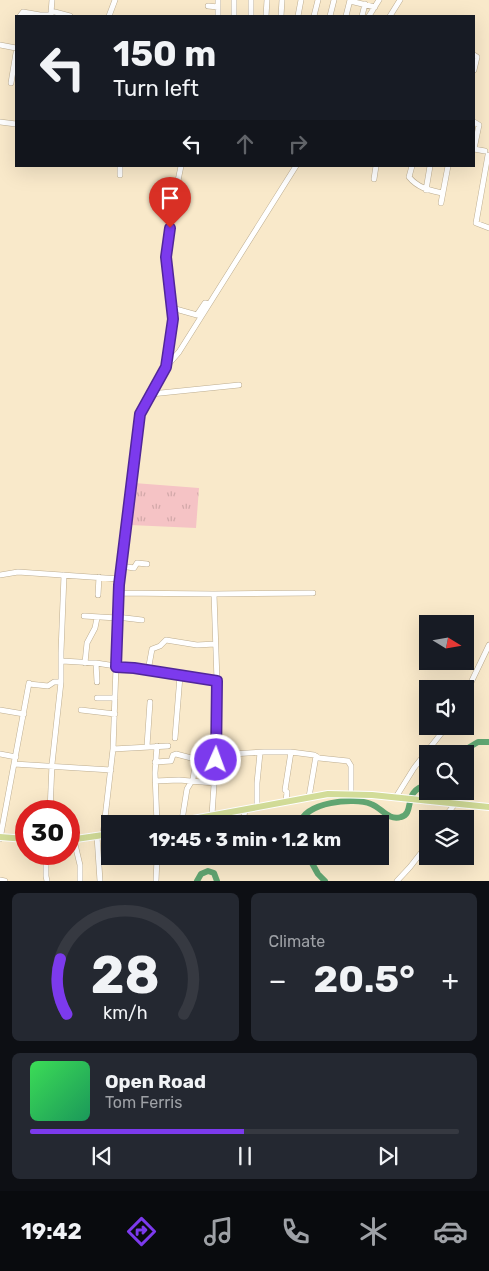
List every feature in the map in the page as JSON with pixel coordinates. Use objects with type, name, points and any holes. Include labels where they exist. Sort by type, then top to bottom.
[{"type":"main road","points":[[212,815],[328,794],[396,797],[489,807]]},
{"type":"main road","points":[[80,839],[101,835]]},
{"type":"main road","points":[[0,837],[15,838]]},
{"type":"street","points":[[51,14],[52,0]]},
{"type":"street","points":[[109,15],[115,0]]},
{"type":"street","points":[[218,0],[218,15]]},
{"type":"street","points":[[234,0],[234,15]]},
{"type":"street","points":[[250,15],[251,0]]},
{"type":"street","points":[[266,15],[267,0]]},
{"type":"street","points":[[281,15],[282,0]]},
{"type":"street","points":[[314,15],[318,0]]},
{"type":"street","points":[[330,15],[334,0]]},
{"type":"street","points":[[346,15],[350,0],[376,7]]},
{"type":"street","points":[[370,15],[379,0]]},
{"type":"street","points":[[391,15],[399,0]]},
{"type":"street","points":[[298,15],[300,1]]},
{"type":"street","points":[[362,15],[365,4]]},
{"type":"street","points":[[208,6],[218,7]]},
{"type":"street","points":[[21,15],[23,12],[40,15]]},
{"type":"street","points":[[0,45],[15,46]]},
{"type":"street","points":[[11,83],[15,59]]},
{"type":"street","points":[[0,122],[15,124]]},
{"type":"street","points":[[475,123],[479,125],[475,144]]},
{"type":"street","points":[[475,149],[488,152],[486,191],[476,223],[489,228]]},
{"type":"street","points":[[120,167],[120,175]]},
{"type":"street","points":[[166,367],[173,319],[166,257],[181,167]]},
{"type":"street","points":[[106,815],[113,749],[120,577],[140,414],[166,367],[179,352],[294,167]]},
{"type":"street","points":[[374,179],[376,167]]},
{"type":"street","points":[[412,167],[409,178],[421,188],[442,193]]},
{"type":"street","points":[[426,190],[430,167]]},
{"type":"street","points":[[441,202],[448,167]]},
{"type":"street","points":[[172,308],[197,315],[205,303],[209,304]]},
{"type":"street","points":[[151,394],[239,385]]},
{"type":"street","points":[[121,567],[134,568],[137,563],[147,564]]},
{"type":"street","points":[[0,575],[18,572],[120,577]]},
{"type":"street","points":[[50,800],[52,766],[61,682],[64,575]]},
{"type":"street","points":[[98,595],[99,577]]},
{"type":"street","points":[[119,593],[313,593]]},
{"type":"street","points":[[212,815],[216,757],[217,681],[214,594]]},
{"type":"street","points":[[84,616],[142,620]]},
{"type":"street","points":[[85,663],[87,643],[95,628],[97,618]]},
{"type":"street","points":[[148,671],[152,648],[160,646],[166,640],[197,645],[215,644]]},
{"type":"street","points":[[473,680],[489,645]]},
{"type":"street","points":[[62,661],[96,663],[217,681]]},
{"type":"street","points":[[96,663],[98,682]]},
{"type":"street","points":[[175,738],[180,676]]},
{"type":"street","points":[[0,837],[29,683],[48,686],[54,682],[61,682]]},
{"type":"street","points":[[97,698],[115,698]]},
{"type":"street","points":[[147,746],[150,702]]},
{"type":"street","points":[[0,710],[24,714]]},
{"type":"street","points":[[81,710],[115,714]]},
{"type":"street","points":[[396,797],[414,768],[440,735]]},
{"type":"street","points":[[157,746],[155,781],[157,815]]},
{"type":"street","points":[[113,749],[168,746]]},
{"type":"street","points":[[156,762],[171,761],[173,755],[176,754],[196,759],[291,752],[316,756],[350,762],[351,794]]},
{"type":"street","points":[[286,801],[287,792],[284,790],[291,752]]},
{"type":"street","points":[[257,806],[260,753]]},
{"type":"street","points":[[0,754],[16,757]]},
{"type":"street","points":[[309,797],[316,756]]},
{"type":"street","points":[[178,815],[187,789],[192,781],[196,759]]},
{"type":"street","points":[[14,764],[111,770]]},
{"type":"street","points":[[155,781],[179,780],[214,783]]},
{"type":"street","points":[[450,810],[454,804]]},
{"type":"street","points":[[244,815],[245,809]]},
{"type":"street","points":[[397,881],[419,855]]},
{"type":"street","points":[[46,865],[47,881]]},
{"type":"street","points":[[80,865],[80,881]]},
{"type":"street","points":[[100,881],[101,865]]},
{"type":"street","points":[[156,865],[156,881]]},
{"type":"street","points":[[0,880],[5,881]]},
{"type":"green space","points":[[134,483],[199,488],[196,528],[130,525]]},
{"type":"waterway","points":[[473,745],[478,742],[489,742]]},
{"type":"waterway","points":[[389,816],[396,818],[405,815],[414,792],[419,789]]},
{"type":"waterway","points":[[306,815],[320,806],[342,801],[371,804],[387,815]]},
{"type":"waterway","points":[[313,865],[325,881]]},
{"type":"waterway","points":[[197,881],[201,874],[208,871],[214,873],[217,881]]},
{"type":"route","points":[[170,228],[166,257],[173,319],[166,367],[140,414],[119,585],[116,667],[217,681],[216,760]]}]
